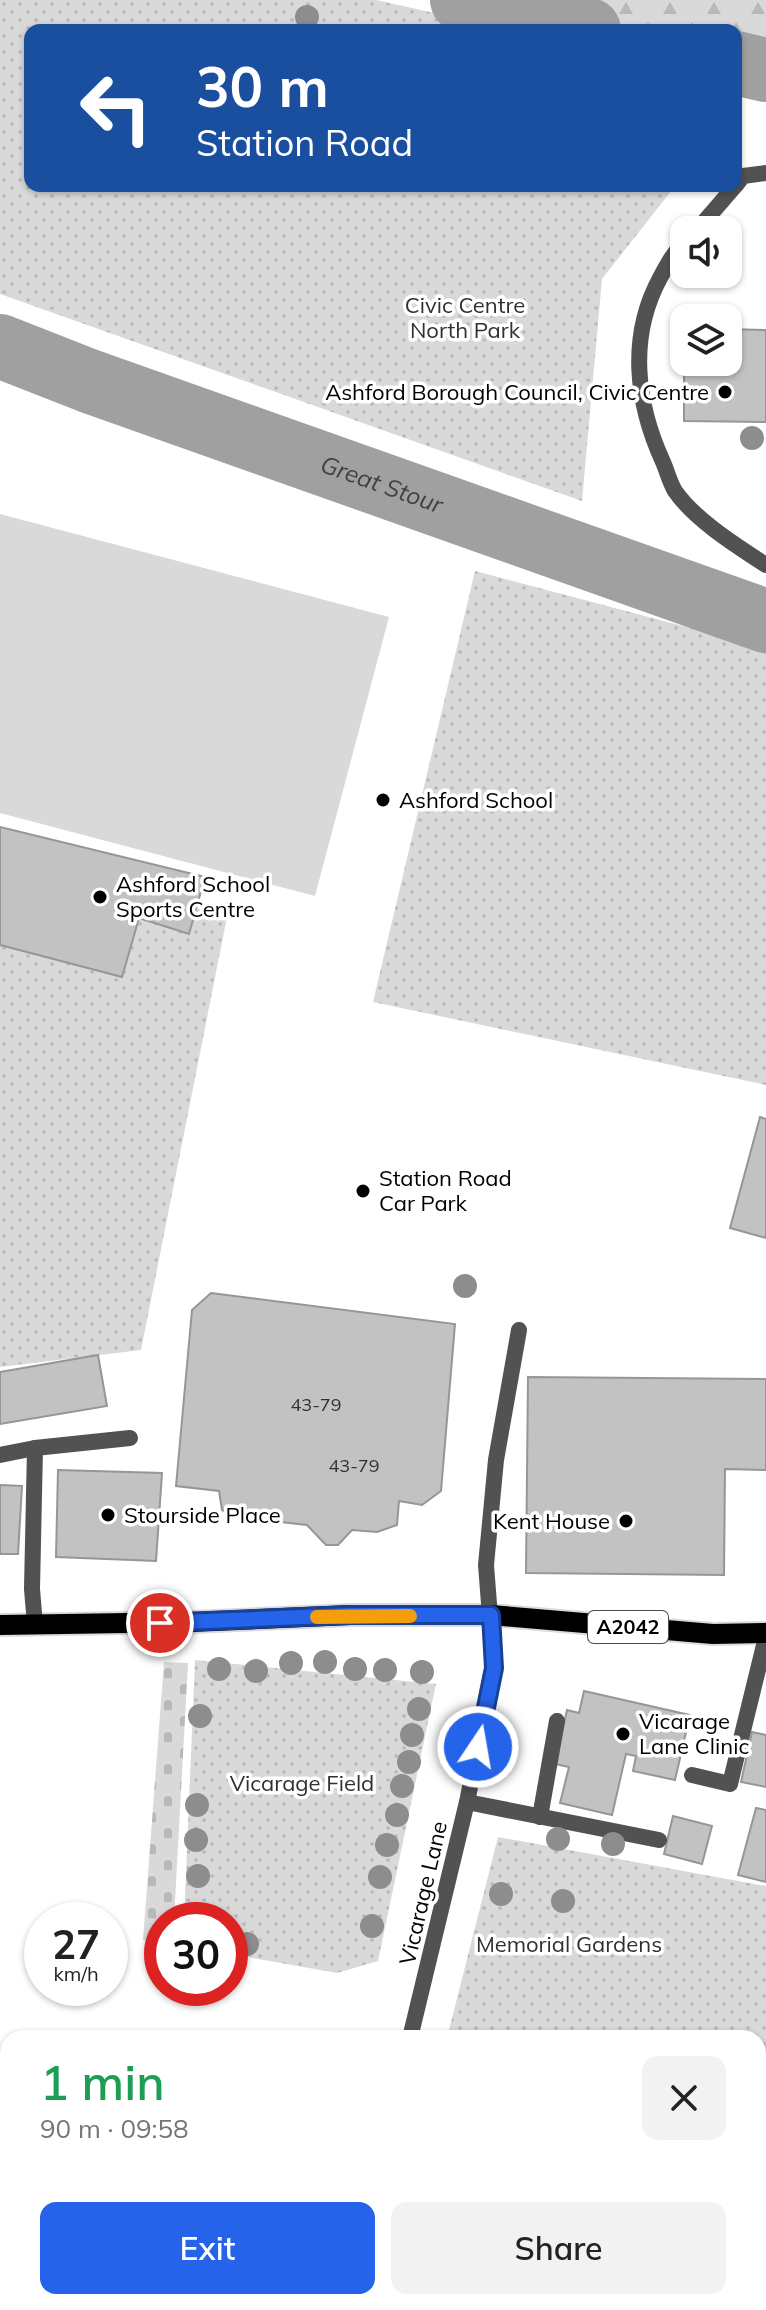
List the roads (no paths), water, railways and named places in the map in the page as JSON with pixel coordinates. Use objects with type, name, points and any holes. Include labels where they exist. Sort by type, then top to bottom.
[{"type":"main road","name":"A2042","points":[[0,1625],[350,1615],[491,1615],[713,1634],[766,1635]]},
{"type":"street","points":[[742,177],[766,173]]},
{"type":"street","points":[[709,216],[731,192]]},
{"type":"street","points":[[670,260],[648,301],[639,338],[641,391],[650,433],[675,491],[719,535],[766,565]]},
{"type":"street","name":"Vicarage Lane","points":[[412,2030],[467,1802],[494,1668],[486,1565],[496,1460],[519,1330]]},
{"type":"street","points":[[0,1455],[35,1448],[130,1438]]},
{"type":"street","points":[[35,1448],[32,1589],[35,1625]]},
{"type":"street","points":[[692,1775],[730,1784],[766,1635]]},
{"type":"street","points":[[540,1817],[557,1721]]},
{"type":"street","points":[[467,1802],[659,1840]]},
{"type":"waterway","points":[[462,0],[564,24]]},
{"type":"waterway","points":[[742,64],[766,70]]},
{"type":"waterway","name":"Great Stour","points":[[0,346],[89,381],[766,621]]},
{"type":"place","name":"Ashford Borough Council, Civic Centre","points":[[725,392]]},
{"type":"place","name":"Ashford School","points":[[383,800]]},
{"type":"place","name":"Ashford School Sports Centre","points":[[100,897]]},
{"type":"place","name":"Station Road Car Park","points":[[363,1191]]},
{"type":"place","name":"Stourside Place","points":[[108,1515]]},
{"type":"place","name":"Kent House","points":[[626,1521]]},
{"type":"place","name":"Vicarage Lane Clinic","points":[[623,1734]]},
{"type":"park label","name":"Civic Centre North Park","points":[[465,318]]},
{"type":"park label","name":"Vicarage Field","points":[[302,1783]]},
{"type":"park label","name":"Memorial Gardens","points":[[569,1944]]}]
